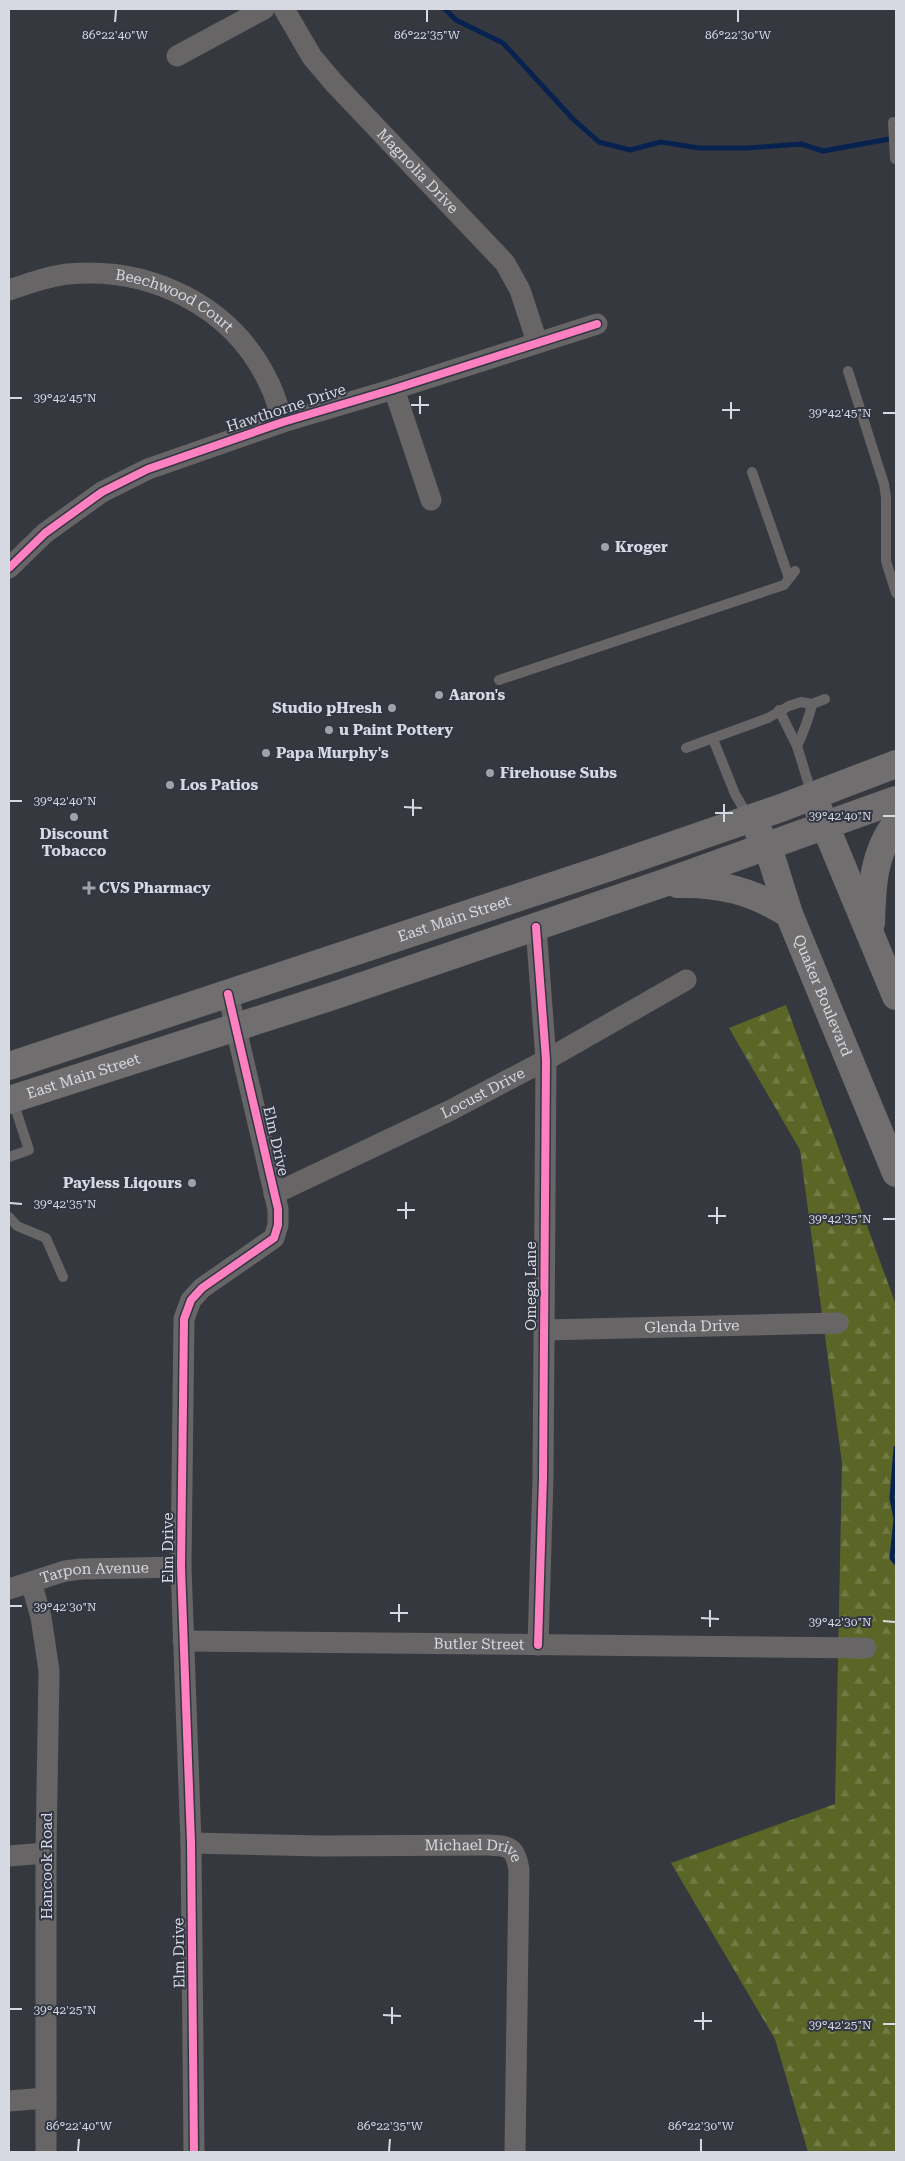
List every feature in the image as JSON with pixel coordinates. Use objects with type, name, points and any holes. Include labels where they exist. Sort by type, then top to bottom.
[{"type":"main road","name":"East Main Street","points":[[9,1066],[750,819],[896,764]]},
{"type":"main road","points":[[812,796],[896,996]]},
{"type":"main road","name":"East Main Street","points":[[11,1100],[236,1028],[536,927],[825,827],[896,800]]},
{"type":"main road","name":"Quaker Boulevard","points":[[750,819],[768,847],[789,914],[896,1173]]},
{"type":"main road","points":[[870,932],[876,863],[881,848],[896,823]]},
{"type":"main road","points":[[661,884],[702,884],[728,887],[756,896],[789,914]]},
{"type":"street","points":[[177,56],[264,9]]},
{"type":"street","name":"Magnolia Drive","points":[[284,9],[312,57],[334,83],[505,263],[520,290],[537,342]]},
{"type":"street","name":"Beechwood Court","points":[[9,290],[49,277],[90,273],[131,276],[181,293],[206,308],[228,325],[253,356],[270,384],[283,422]]},
{"type":"street","name":"Hawthorne Drive","points":[[9,568],[45,534],[102,492],[148,470],[283,422],[394,389],[597,324]]},
{"type":"street","points":[[394,389],[430,500]]},
{"type":"street","name":"Omega Lane","points":[[536,927],[546,1060],[543,1478],[538,1645]]},
{"type":"street","name":"Locust Drive","points":[[274,1194],[451,1110],[546,1060],[686,980]]},
{"type":"street","name":"Elm Drive","points":[[194,2152],[191,1842],[181,1567],[184,1319],[191,1300],[202,1288],[274,1238],[278,1225],[278,1209],[228,994]]},
{"type":"street","name":"Glenda Drive","points":[[544,1330],[838,1322]]},
{"type":"street","name":"Tarpon Avenue","points":[[9,1589],[65,1571],[181,1567]]},
{"type":"street","name":"Hancook Road","points":[[31,1582],[41,1617],[49,1671],[46,1853],[46,2152]]},
{"type":"street","name":"Butler Street","points":[[183,1641],[866,1648]]},
{"type":"street","name":"Michael Drive","points":[[191,1842],[322,1846],[487,1844],[504,1846],[511,1849],[517,1855],[519,1870],[515,2152]]},
{"type":"street","points":[[9,1856],[46,1853]]},
{"type":"street","points":[[9,2101],[46,2098]]},
{"type":"lane","points":[[893,122],[895,159]]},
{"type":"lane","points":[[848,371],[884,484],[886,497],[886,561],[896,593]]},
{"type":"lane","points":[[499,680],[784,585],[792,574],[752,472]]},
{"type":"lane","points":[[686,748],[713,740],[733,729],[768,718],[779,710],[801,702],[812,704],[825,699]]},
{"type":"lane","points":[[797,746],[803,736],[803,729],[812,704]]},
{"type":"lane","points":[[779,710],[797,746],[812,796]]},
{"type":"lane","points":[[713,740],[735,794],[750,819]]},
{"type":"lane","points":[[9,1157],[29,1150],[11,1100]]},
{"type":"lane","points":[[9,1217],[17,1226],[46,1238],[50,1242],[63,1277]]},
{"type":"green space","points":[[786,1005],[896,1305],[896,2152],[808,2152],[775,2039],[671,1863],[835,1804],[842,1463],[800,1150],[729,1028]]},
{"type":"waterway","points":[[445,9],[456,20],[503,43],[573,119],[599,142],[630,150],[661,142],[699,148],[747,148],[801,144],[823,151],[895,138]]},
{"type":"waterway","points":[[896,1448],[892,1498],[896,1519],[892,1558],[896,1563]]},
{"type":"cycle path","points":[[9,568],[45,533],[102,492],[148,469],[283,422],[394,389],[597,324]]},
{"type":"cycle path","points":[[536,927],[546,1060],[543,1478],[538,1645]]},
{"type":"cycle path","points":[[194,2152],[191,1843],[181,1567],[184,1319],[191,1300],[202,1288],[274,1238],[278,1225],[278,1209],[228,994]]},
{"type":"place","name":"Kroger","points":[[605,547]]},
{"type":"place","name":"Aaron's","points":[[439,695]]},
{"type":"place","name":"Studio pHresh","points":[[392,708]]},
{"type":"place","name":"u Paint Pottery","points":[[329,730]]},
{"type":"place","name":"Papa Murphy's","points":[[266,753]]},
{"type":"place","name":"Firehouse Subs","points":[[490,773]]},
{"type":"place","name":"Los Patios","points":[[170,785]]},
{"type":"place","name":"Discount Tobacco","points":[[74,817]]},
{"type":"place","name":"CVS Pharmacy","points":[[89,888]]},
{"type":"place","name":"Payless Liqours","points":[[192,1183]]}]
